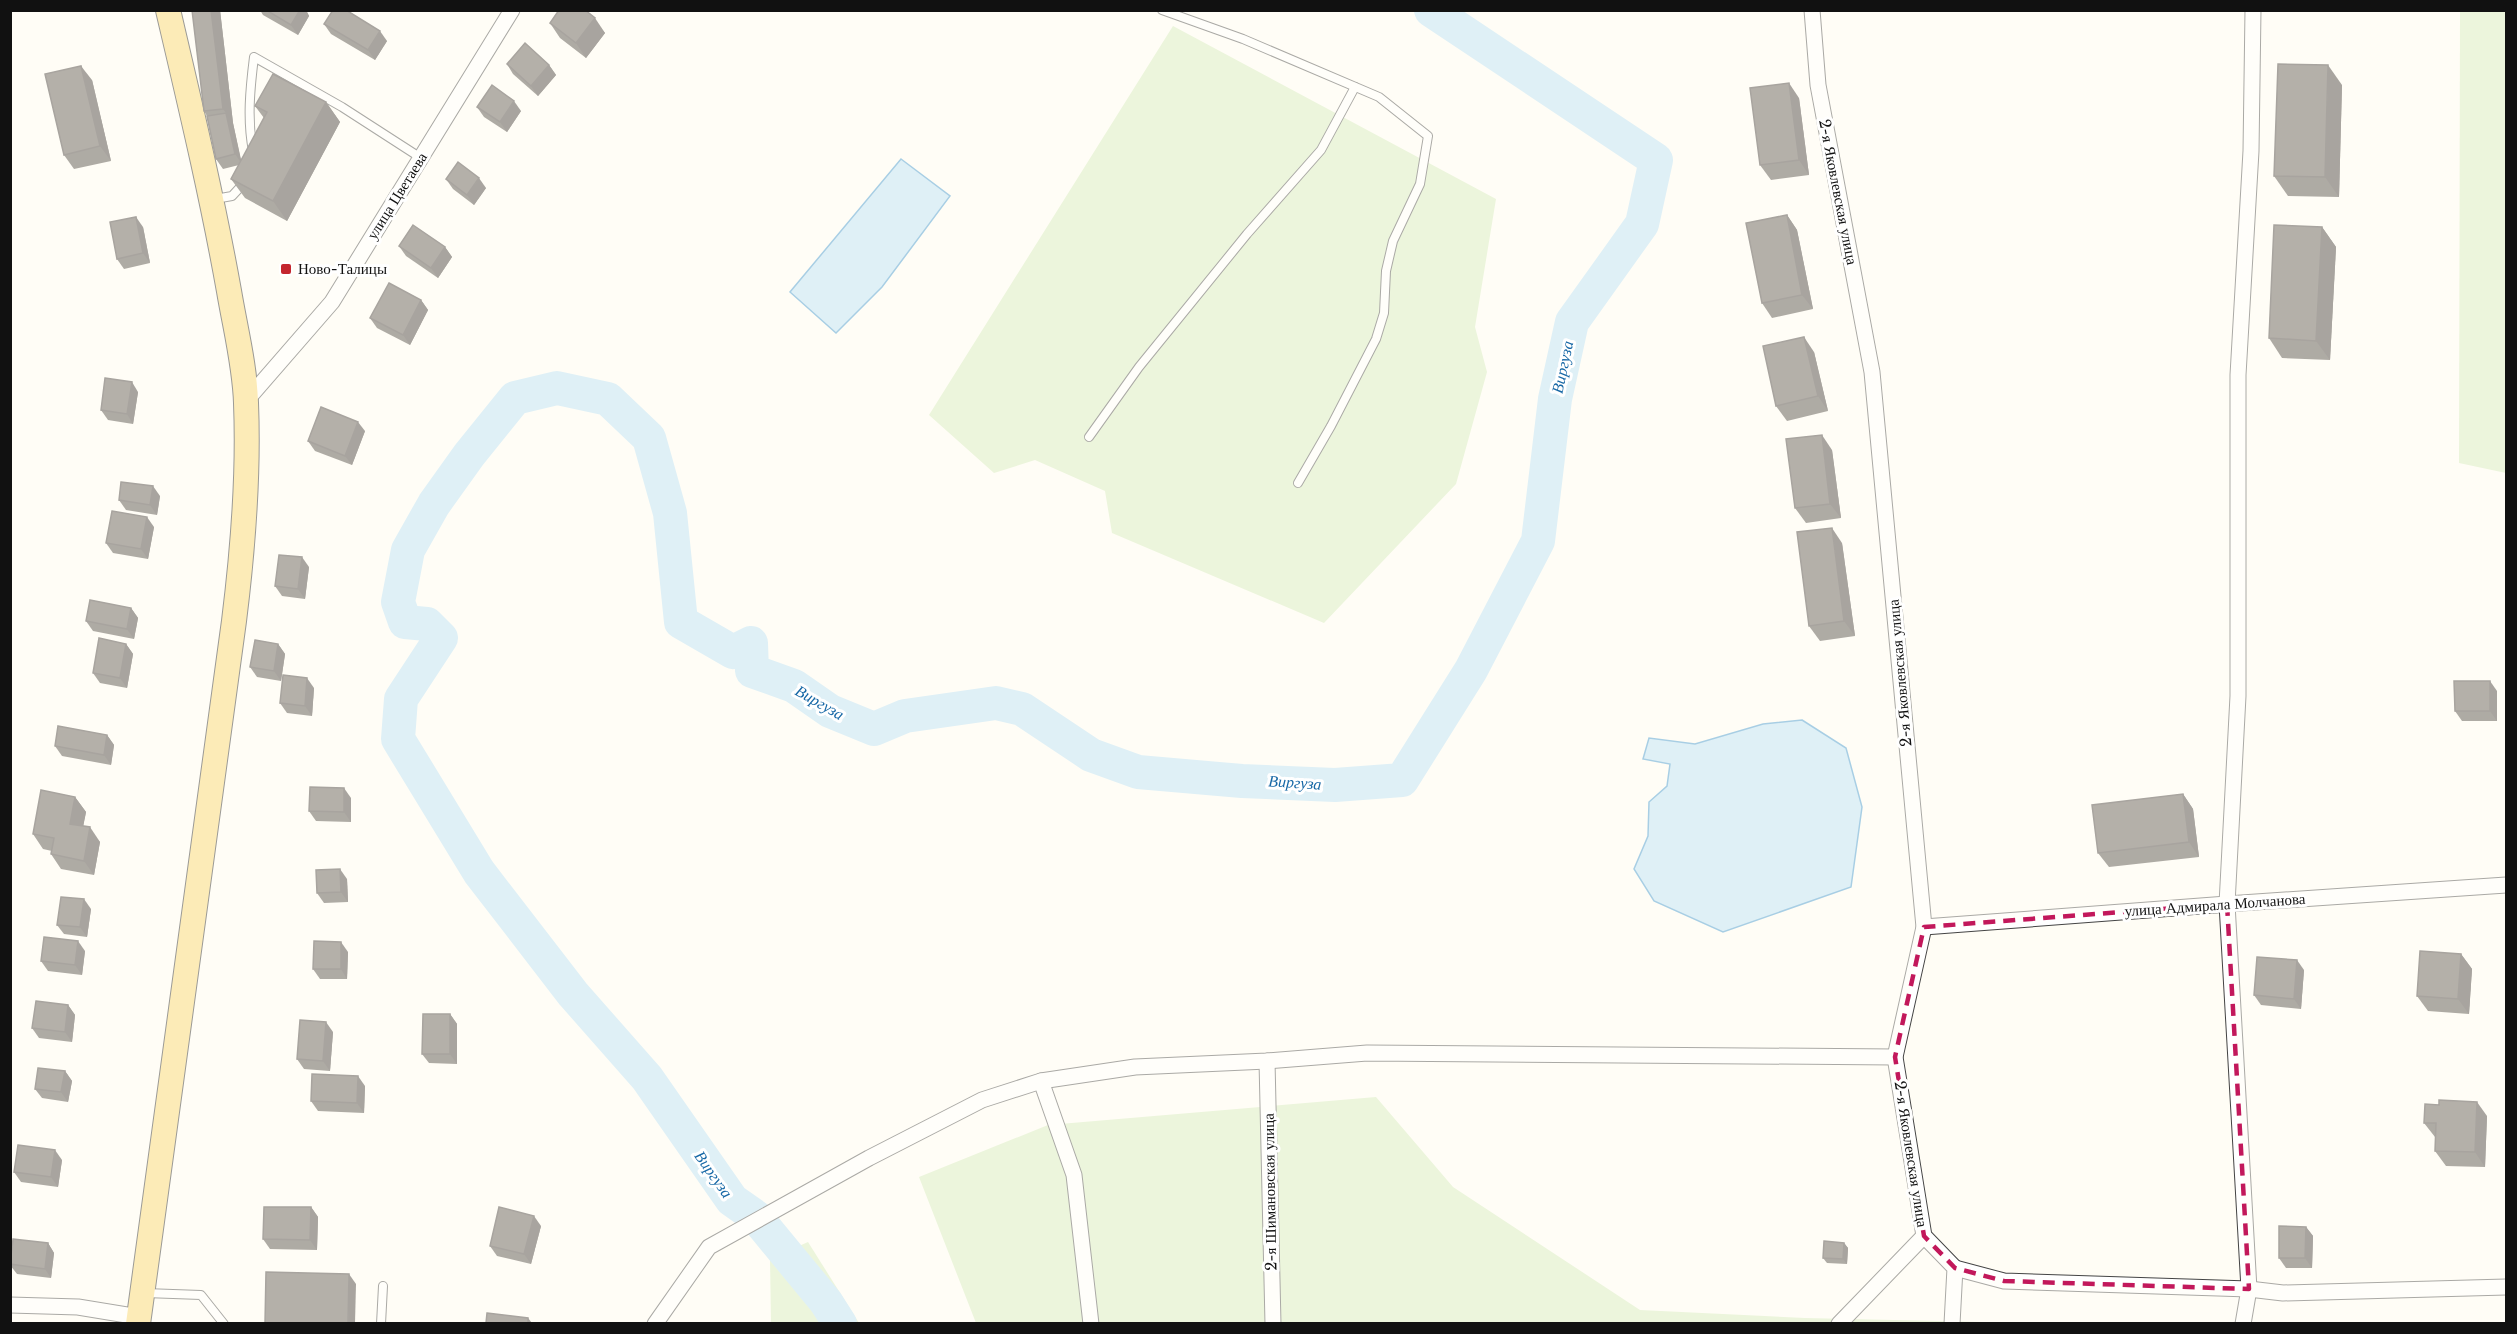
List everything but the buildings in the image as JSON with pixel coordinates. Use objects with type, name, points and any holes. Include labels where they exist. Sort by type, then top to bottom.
[{"type":"main road","points":[[140,1311],[242,560],[247,484],[246,401],[213,199],[168,10]]},
{"type":"street","name":"улица Цветаева","points":[[246,401],[332,302],[512,10]]},
{"type":"street","name":"2-я Яковлевская улица","points":[[1812,10],[1818,85],[1872,372],[1924,927],[1895,1057],[1924,1236],[1955,1268]]},
{"type":"street","points":[[2243,1323],[2249,1288],[2227,904],[2238,696],[2238,375],[2251,152],[2253,10]]},
{"type":"street","name":"улица Адмирала Молчанова","points":[[1924,927],[2506,885]]},
{"type":"street","points":[[655,1323],[709,1247],[869,1158],[982,1100],[1041,1081],[1135,1067],[1267,1061],[1367,1053],[1895,1057]]},
{"type":"street","name":"2-я Шимановская улица","points":[[1267,1061],[1273,1323]]},
{"type":"street","points":[[1041,1081],[1074,1175],[1091,1323]]},
{"type":"street","points":[[1839,1323],[1924,1236]]},
{"type":"street","points":[[1952,1323],[1955,1268],[2004,1281],[2249,1288],[2283,1293],[2506,1287]]},
{"type":"street","points":[[10,1305],[140,1311]]},
{"type":"lane","points":[[1162,10],[1243,39],[1379,97],[1428,136],[1420,184],[1393,241],[1386,271],[1384,313],[1376,339],[1331,426],[1298,483]]},
{"type":"lane","points":[[255,160],[249,133],[249,98],[254,57],[342,107],[421,158]]},
{"type":"lane","points":[[1089,436],[1146,358],[1247,234],[1321,150],[1355,87]]},
{"type":"lane","points":[[213,199],[232,196],[246,181],[250,170]]},
{"type":"lane","points":[[381,1323],[383,1286]]},
{"type":"lane","points":[[140,1311],[201,1295],[224,1323]]},
{"type":"highlighted area","points":[[2227,904],[2249,1289],[2004,1281],[1955,1268],[1924,1236],[1895,1057],[1924,927]]},
{"type":"green space","points":[[2460,11],[2506,11],[2506,473],[2459,463]]},
{"type":"green space","points":[[1173,26],[1496,199],[1475,327],[1487,372],[1456,484],[1324,623],[1112,533],[1105,491],[1035,460],[994,473],[929,415]]},
{"type":"green space","points":[[1376,1097],[1453,1187],[1640,1310],[1805,1318],[2027,1323],[976,1323],[919,1177],[1048,1125]]},
{"type":"green space","points":[[808,1242],[859,1323],[771,1323],[770,1259]]},
{"type":"water","points":[[901,159],[950,196],[882,287],[836,333],[790,292]]},
{"type":"water","points":[[1802,720],[1846,748],[1862,807],[1851,887],[1723,932],[1654,901],[1634,869],[1648,836],[1649,802],[1667,786],[1670,764],[1643,759],[1649,738],[1695,744],[1763,724]]},
{"type":"waterway","name":"Виргуза","points":[[840,1324],[826,1302],[756,1217],[732,1200],[647,1078],[573,994],[479,872],[398,739],[401,699],[441,638],[427,624],[405,622],[398,602],[408,550],[434,504],[469,455],[515,398],[557,388],[608,399],[649,438],[670,513],[681,622],[733,652],[751,643],[752,671],[794,686],[830,711],[874,729],[905,716],[996,703],[1022,709],[1091,755],[1138,772],[1242,781],[1335,785],[1402,780],[1471,670],[1538,541],[1555,399],[1572,322],[1642,224],[1656,160],[1431,10]]},
{"type":"place","name":"Ново-Талицы","points":[[286,269]]}]
